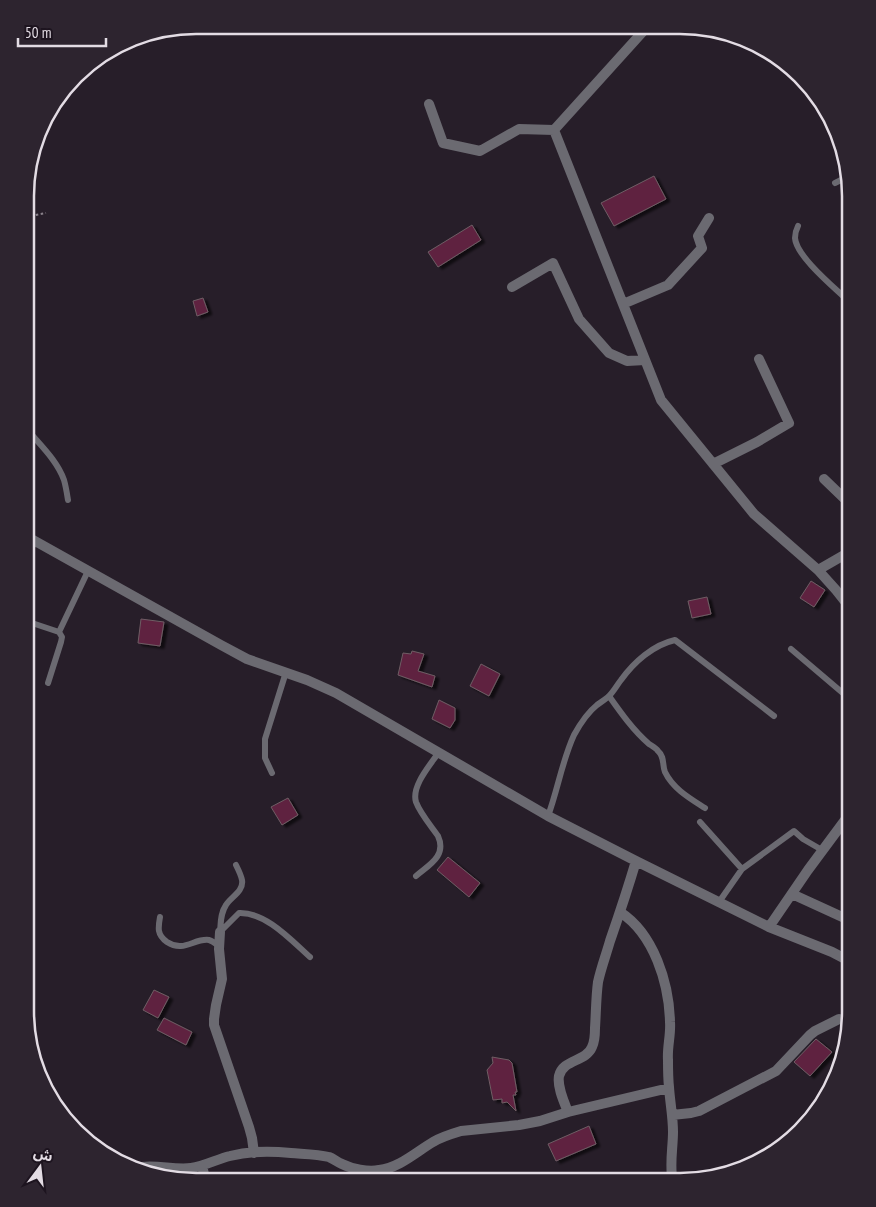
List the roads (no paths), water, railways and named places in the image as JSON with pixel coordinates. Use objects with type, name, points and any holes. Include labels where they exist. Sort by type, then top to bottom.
[{"type":"street","points":[[429,104],[443,142],[480,151],[519,129],[554,130],[641,34]]},
{"type":"street","points":[[554,130],[661,400],[754,514],[818,570],[842,598]]},
{"type":"street","points":[[623,304],[668,285],[702,248],[698,236],[708,218]]},
{"type":"street","points":[[512,287],[553,263],[579,319],[609,353],[627,361],[645,360]]},
{"type":"street","points":[[713,464],[757,442],[788,423],[759,359]]},
{"type":"street","points":[[824,479],[842,496]]},
{"type":"street","points":[[35,541],[221,646],[247,659],[307,680],[336,693],[548,816],[770,927],[842,957]]},
{"type":"street","points":[[818,570],[842,556]]},
{"type":"street","points":[[770,927],[842,824]]},
{"type":"street","points":[[568,1112],[559,1086],[559,1076],[564,1067],[581,1059],[592,1049],[598,982],[636,861]]},
{"type":"street","points":[[792,894],[842,914]]},
{"type":"street","points":[[620,912],[627,916],[643,936],[654,952],[664,976],[670,1021],[668,1057],[672,1115],[673,1173]]},
{"type":"street","points":[[220,932],[219,946],[222,979],[212,1007],[214,1026],[249,1126],[254,1153]]},
{"type":"street","points":[[672,1115],[699,1111],[765,1078],[776,1071],[815,1031],[839,1019]]},
{"type":"street","points":[[151,1167],[188,1169],[230,1156],[254,1153],[289,1153],[322,1156],[361,1169],[382,1170],[394,1166],[434,1141],[461,1131],[540,1121],[568,1112],[669,1088]]},
{"type":"street","points":[[202,1166],[204,1173]]},
{"type":"lane","points":[[835,183],[841,180]]},
{"type":"lane","points":[[798,226],[795,238],[796,243],[806,260],[842,295]]},
{"type":"lane","points":[[34,437],[59,469],[64,480],[68,500]]},
{"type":"lane","points":[[59,632],[88,571]]},
{"type":"lane","points":[[34,624],[59,632],[62,637],[48,683]]},
{"type":"lane","points":[[548,816],[566,755],[582,722],[591,711],[609,696],[622,678],[644,656],[665,642],[675,640],[774,716]]},
{"type":"lane","points":[[791,649],[842,692]]},
{"type":"lane","points":[[272,773],[265,758],[265,739],[286,672]]},
{"type":"lane","points":[[609,696],[628,722],[663,756],[665,772],[673,784],[680,792],[705,808]]},
{"type":"lane","points":[[416,876],[435,860],[440,849],[438,836],[417,804],[415,796],[416,788],[439,752]]},
{"type":"lane","points":[[700,822],[742,869]]},
{"type":"lane","points":[[719,902],[742,869],[794,831],[803,839],[822,850]]},
{"type":"lane","points":[[220,932],[223,911],[242,885],[236,865]]},
{"type":"lane","points":[[220,932],[238,913],[252,913],[278,928],[310,957]]},
{"type":"lane","points":[[160,917],[158,931],[160,937],[172,945],[180,946],[207,940],[219,946]]}]
